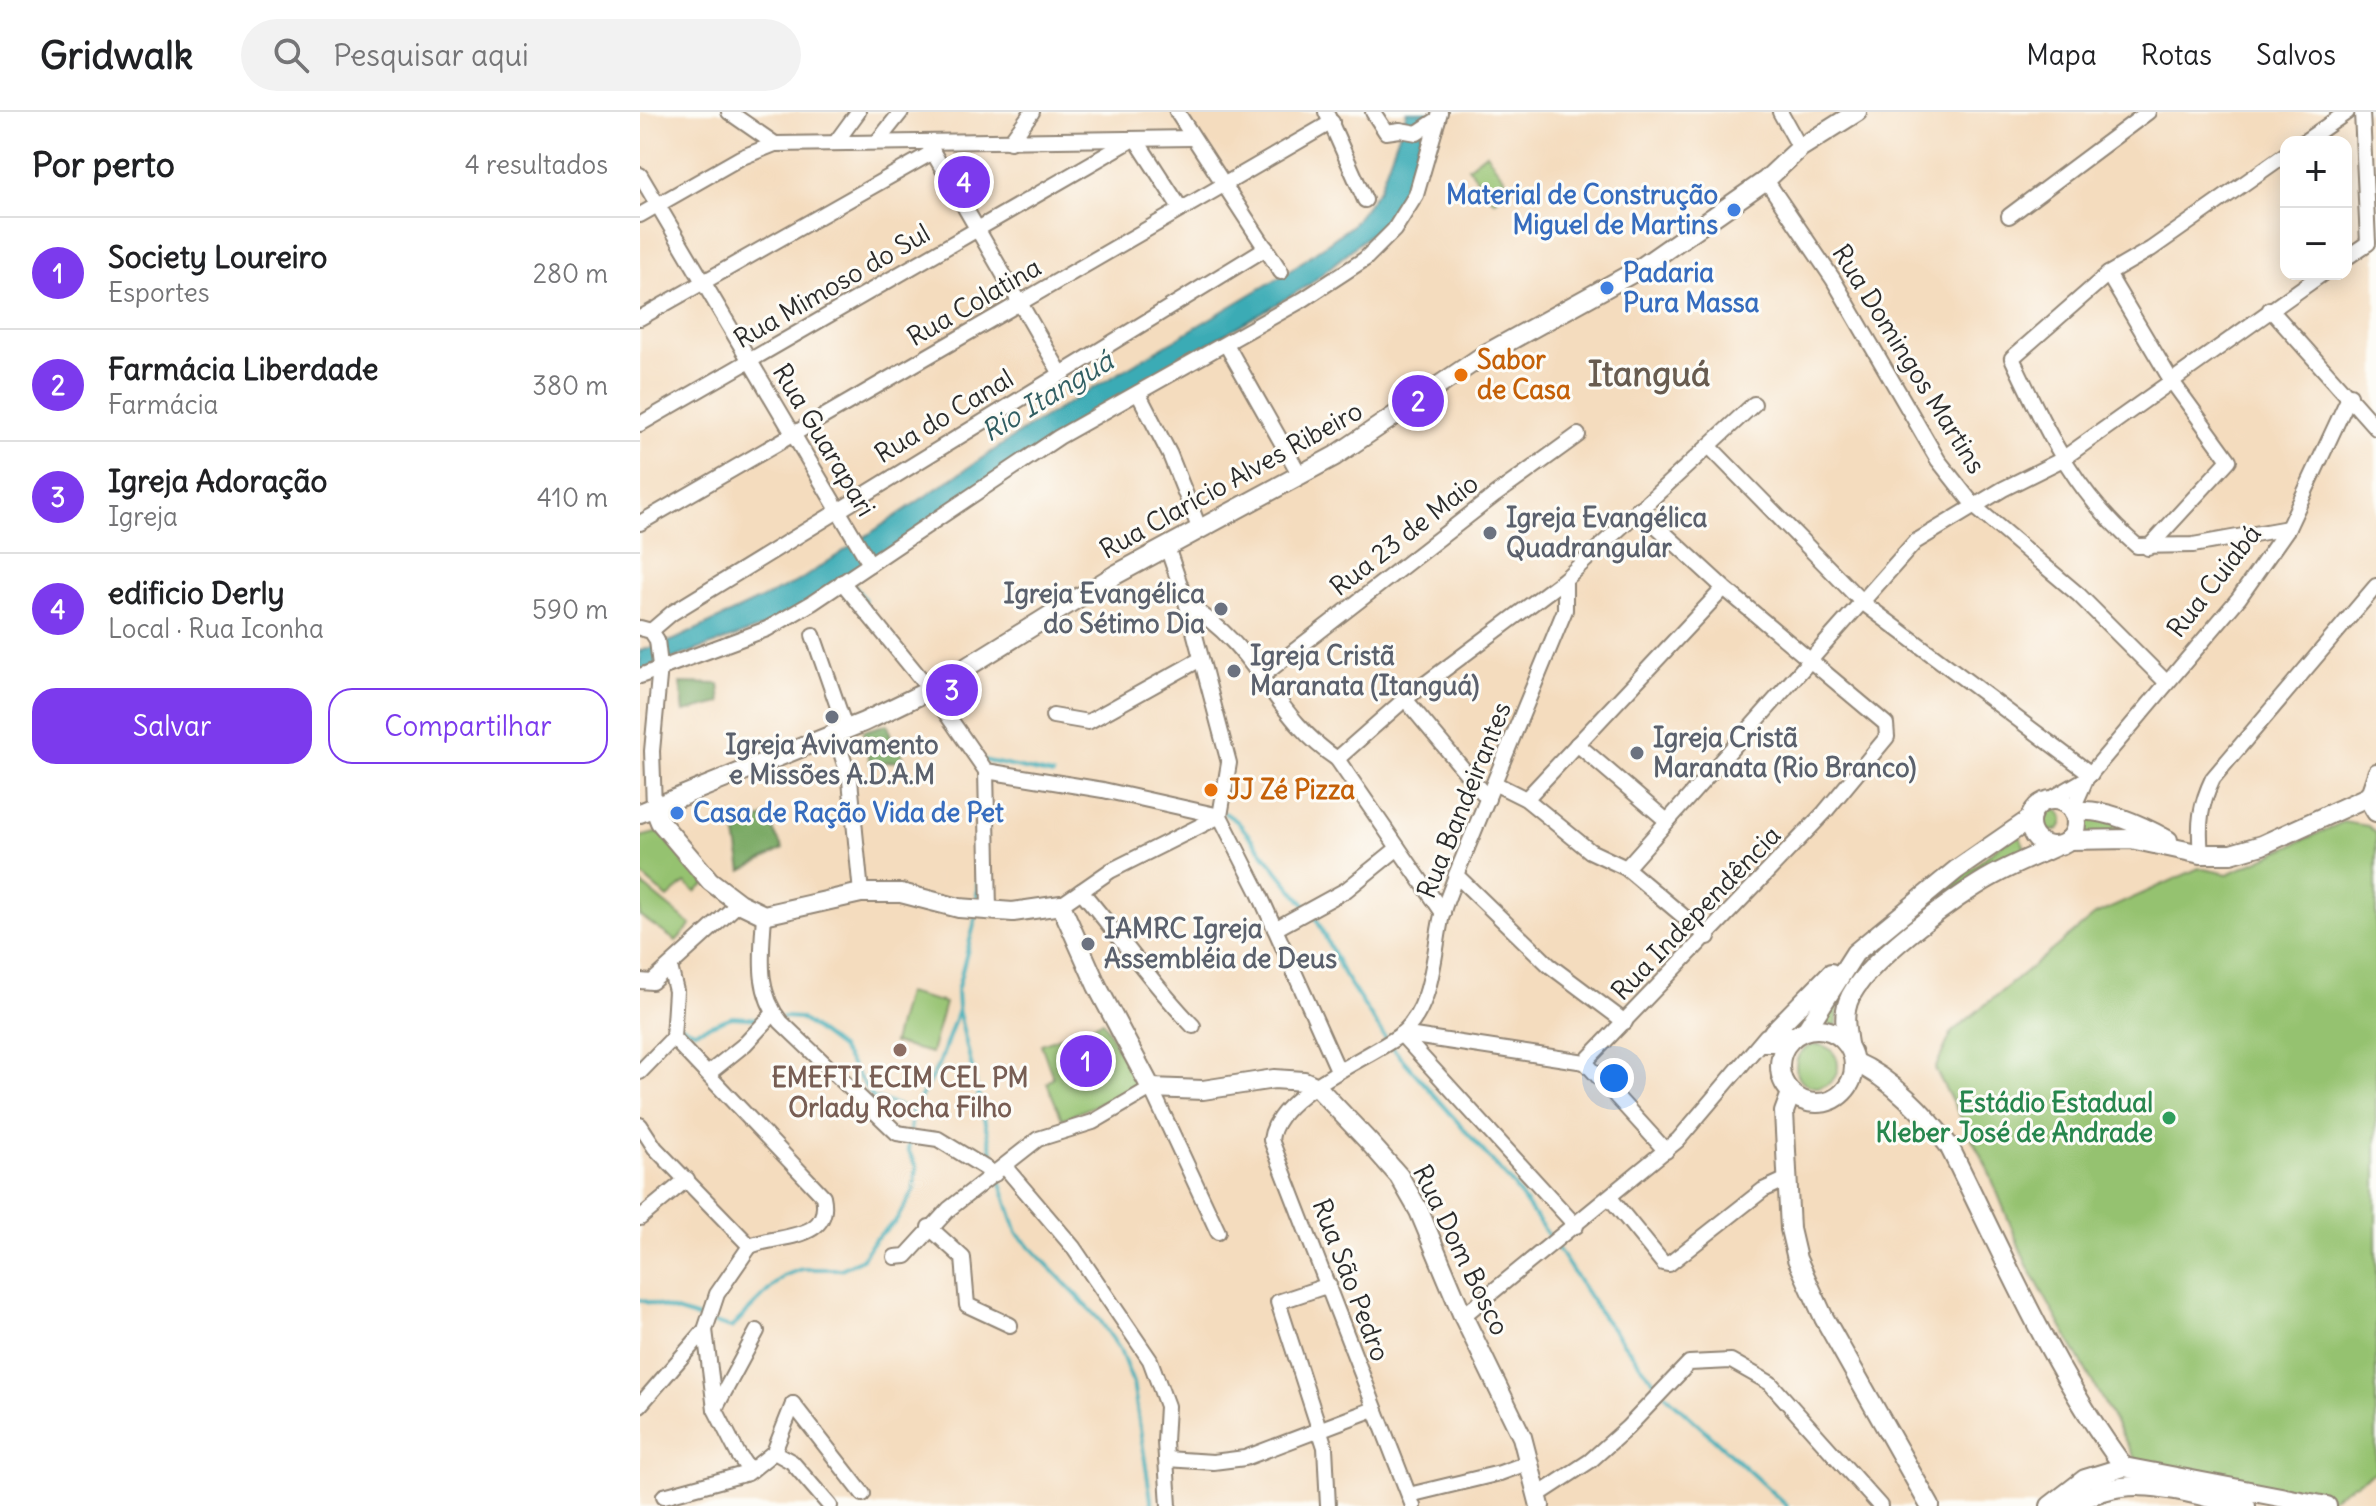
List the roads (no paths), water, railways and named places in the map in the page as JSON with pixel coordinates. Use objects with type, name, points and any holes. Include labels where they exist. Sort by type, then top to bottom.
[{"type":"street","points":[[729,112],[775,144]]},
{"type":"street","points":[[836,142],[858,112]]},
{"type":"street","points":[[877,142],[901,112]]},
{"type":"street","points":[[1010,142],[1032,112]]},
{"type":"street","points":[[1177,112],[1281,272]]},
{"type":"street","points":[[1373,112],[1383,131],[1417,133],[1439,115]]},
{"type":"street","points":[[1780,112],[1800,148]]},
{"type":"street","name":"Rua Clarício Alves Ribeiro","points":[[647,810],[840,732],[930,690],[1167,547],[1347,448],[1484,355],[1636,271],[1766,180],[1800,148],[1857,112]]},
{"type":"street","points":[[2009,216],[2148,112]]},
{"type":"street","points":[[2313,136],[2347,112]]},
{"type":"street","points":[[2352,256],[2372,249],[2362,112]]},
{"type":"street","points":[[640,676],[660,662],[767,629],[1059,437],[1226,344],[1365,259],[1394,230],[1416,195],[1439,115]]},
{"type":"street","points":[[1329,117],[1365,200]]},
{"type":"street","name":"Rua Colatina","points":[[640,523],[1226,183],[1329,117]]},
{"type":"street","points":[[640,215],[740,158],[775,144],[877,142],[930,148],[1010,142],[1193,138]]},
{"type":"street","points":[[1134,141],[1181,209]]},
{"type":"street","name":"Rua Mimoso do Sul","points":[[640,424],[1134,141]]},
{"type":"street","points":[[930,148],[1061,374]]},
{"type":"street","points":[[640,318],[930,148]]},
{"type":"street","points":[[2280,158],[2151,249],[2108,274],[2012,358],[2061,460],[2119,530],[2137,546],[2193,545],[2288,528]]},
{"type":"street","name":"Rua Guarapari","points":[[640,175],[868,561]]},
{"type":"street","name":"Rua Domingos Martins","points":[[1766,180],[1833,279],[1938,460],[1975,507],[2079,595],[2165,681]]},
{"type":"street","name":"Rua do Canal","points":[[645,629],[1266,248]]},
{"type":"street","points":[[2108,274],[2171,380],[2229,460],[2148,548]]},
{"type":"street","points":[[1626,868],[1915,542],[2061,460],[2313,280]]},
{"type":"street","points":[[2270,309],[2350,395],[2376,428]]},
{"type":"street","points":[[1226,344],[1300,475]]},
{"type":"street","points":[[1138,393],[1170,455],[1200,530]]},
{"type":"street","name":"Rua Cuiabá","points":[[2072,812],[2088,776],[2165,681],[2239,598],[2288,528],[2350,395]]},
{"type":"street","points":[[1337,759],[1405,699],[1565,579],[1754,404]]},
{"type":"street","name":"Rua 23 de Maio","points":[[1262,676],[1495,495],[1578,435]]},
{"type":"street","points":[[1709,446],[1862,602],[2088,776]]},
{"type":"street","name":"Rua Independência","points":[[1585,1062],[1824,813],[1887,737],[1886,724],[1724,588],[1638,509]]},
{"type":"street","points":[[1167,547],[1187,605],[1199,660],[1229,763],[1220,816],[1338,1070]]},
{"type":"street","name":"Rua Bandeirantes","points":[[1317,1087],[1338,1070],[1401,1034],[1428,989],[1443,913],[1565,610],[1565,579]]},
{"type":"street","points":[[842,582],[930,690],[986,771],[989,910]]},
{"type":"street","points":[[2201,854],[2198,828],[2201,803],[2213,778],[2376,586]]},
{"type":"street","points":[[1526,799],[1724,588]]},
{"type":"street","points":[[1187,605],[1207,616],[1240,644],[1300,727],[1337,759],[1443,913]]},
{"type":"street","points":[[645,629],[660,662],[647,810],[710,881],[739,903],[764,915],[861,893],[901,893],[959,908],[1013,912],[1061,905],[1137,857],[1220,816]]},
{"type":"street","points":[[813,635],[850,780],[861,893]]},
{"type":"street","points":[[1053,716],[1088,722],[1199,660]]},
{"type":"street","points":[[1405,699],[1488,799]]},
{"type":"street","points":[[1577,744],[1667,821]]},
{"type":"street","points":[[986,771],[1103,790],[1220,816]]},
{"type":"street","points":[[2030,819],[2036,839],[2062,843],[2131,839],[2201,854],[2247,851],[2373,801],[2376,771]]},
{"type":"street","name":"Rua Cuiabá","points":[[2049,800],[2088,776]]},
{"type":"street","points":[[1496,784],[1526,799],[1590,851],[1626,868],[1708,937]]},
{"type":"street","points":[[2049,800],[2060,801],[2072,812],[2075,827],[2062,843],[1992,876],[1878,961],[1855,986],[1844,1023],[1851,1053],[1850,1084],[1833,1099],[1812,1103],[1791,1093],[1780,1075],[1779,1065],[1790,1036],[1795,1007],[1966,862],[2030,819],[2036,807],[2049,800]]},
{"type":"street","points":[[2072,812],[2094,811],[2150,830],[2181,848]]},
{"type":"street","points":[[1275,929],[1346,890],[1398,848]]},
{"type":"street","points":[[1456,875],[1549,965],[1625,1022]]},
{"type":"street","points":[[1081,891],[1125,942],[1152,984],[1193,1026]]},
{"type":"street","points":[[640,981],[652,982],[739,903]]},
{"type":"street","points":[[1061,905],[1097,986],[1151,1088],[1218,1232]]},
{"type":"street","points":[[764,915],[762,981],[774,1013],[897,1133],[938,1139],[1000,1170],[1073,1247],[1112,1308],[1146,1351],[1167,1406],[1169,1506]]},
{"type":"street","points":[[1790,1036],[1855,953]]},
{"type":"street","points":[[640,1072],[673,1038],[676,991],[670,967]]},
{"type":"street","points":[[709,1073],[745,1044],[774,1013]]},
{"type":"street","points":[[1463,1316],[1611,1199],[1666,1151],[1693,1125],[1757,1046],[1790,1036],[1829,1030],[1936,1128],[1949,1146],[2029,1307],[2102,1436],[2124,1467]]},
{"type":"street","points":[[1401,1034],[1585,1062],[1666,1151]]},
{"type":"street","points":[[1401,1034],[1576,1226]]},
{"type":"street","points":[[640,1405],[705,1330],[717,1294],[750,1246],[802,1234],[816,1226],[825,1210],[823,1196],[673,1038]]},
{"type":"street","points":[[895,1257],[906,1256],[929,1227],[1045,1135],[1093,1122],[1151,1088],[1203,1090],[1289,1079],[1317,1087]]},
{"type":"street","name":"Rua São Pedro","points":[[1317,1087],[1279,1116],[1271,1140],[1411,1501]]},
{"type":"street","name":"Rua Dom Bosco","points":[[1317,1087],[1399,1176],[1419,1211],[1530,1462],[1539,1500]]},
{"type":"street","points":[[1791,1093],[1784,1112],[1790,1229],[1809,1290],[1930,1506]]},
{"type":"street","points":[[640,1125],[655,1148],[750,1246]]},
{"type":"street","points":[[640,1218],[687,1179]]},
{"type":"street","points":[[1611,1199],[1663,1263],[1669,1264],[1763,1190],[1787,1179]]},
{"type":"street","points":[[929,1227],[963,1258],[967,1305],[1010,1325]]},
{"type":"street","points":[[1328,1506],[1329,1473],[1320,1432],[1278,1302],[1329,1285]]},
{"type":"street","points":[[705,1330],[715,1409],[738,1454],[746,1466],[753,1468]]},
{"type":"street","points":[[715,1409],[757,1331]]},
{"type":"street","points":[[1539,1500],[1618,1437],[1689,1363],[1731,1361],[1770,1383],[1880,1506]]},
{"type":"street","points":[[664,1496],[739,1477],[753,1468],[774,1452],[793,1404],[863,1494]]},
{"type":"street","points":[[1166,1459],[1235,1460],[1320,1432],[1374,1409]]},
{"type":"street","points":[[774,1452],[792,1462],[830,1506]]},
{"type":"street","points":[[1411,1501],[1530,1462]]},
{"type":"street","points":[[2050,1506],[2085,1479],[2124,1467],[2327,1506]]},
{"type":"street","points":[[2072,1506],[2093,1493],[2129,1484],[2246,1506]]},
{"type":"water","name":"Rio Itanguá","points":[[1407,112],[1428,112],[1408,180],[1389,218],[1309,285],[1158,373],[777,622],[640,670],[640,651],[674,640],[799,581],[1030,426],[1288,272],[1351,226],[1379,189]]},
{"type":"waterway","points":[[851,581],[865,600]]},
{"type":"waterway","points":[[983,760],[1053,775]]},
{"type":"waterway","points":[[977,905],[980,801]]},
{"type":"waterway","points":[[1225,813],[1238,822],[1317,920],[1344,975],[1386,1039]]},
{"type":"waterway","points":[[977,913],[957,991],[958,1009],[996,1169]]},
{"type":"waterway","points":[[910,1131],[912,1113],[940,1062],[958,1010]]},
{"type":"waterway","points":[[677,1024],[695,1031],[732,1017],[763,1019]]},
{"type":"waterway","points":[[783,1017],[800,1018],[840,1048],[873,1098],[913,1110]]},
{"type":"waterway","points":[[640,1059],[670,1028]]},
{"type":"waterway","points":[[1391,1046],[1513,1185],[1551,1239]]},
{"type":"waterway","points":[[640,1300],[731,1328],[783,1276],[802,1269],[841,1269],[862,1259],[875,1239],[895,1222],[913,1192],[917,1168],[908,1150],[909,1140]]},
{"type":"waterway","points":[[999,1177],[1017,1233],[1100,1320],[1120,1350],[1133,1383],[1152,1506]]},
{"type":"waterway","points":[[1556,1246],[1601,1315],[1659,1388]]},
{"type":"waterway","points":[[1665,1394],[1787,1506]]},
{"type":"place","name":"edificio Derly","points":[[964,182]]},
{"type":"place","name":"Material de Construção Miguel de Martins","points":[[1734,210]]},
{"type":"place","name":"Padaria Pura Massa","points":[[1607,288]]},
{"type":"place","name":"Sabor de Casa","points":[[1461,375]]},
{"type":"place","name":"Farmácia Liberdade","points":[[1418,401]]},
{"type":"place","name":"Igreja Evangélica Quadrangular","points":[[1490,533]]},
{"type":"place","name":"Igreja Evangélica do Sétimo Dia","points":[[1221,609]]},
{"type":"place","name":"Igreja Cristã Maranata (Itanguá)","points":[[1234,671]]},
{"type":"place","name":"Igreja Adoração","points":[[952,690]]},
{"type":"place","name":"Igreja Avivamento e Missões A.D.A.M","points":[[832,717]]},
{"type":"place","name":"Igreja Cristã Maranata (Rio Branco)","points":[[1637,753]]},
{"type":"place","name":"JJ Zé Pizza","points":[[1211,790]]},
{"type":"place","name":"Casa de Ração Vida de Pet","points":[[677,813]]},
{"type":"place","name":"IAMRC Igreja Assembléia de Deus","points":[[1088,944]]},
{"type":"place","name":"EMEFTI ECIM CEL PM Orlady Rocha Filho","points":[[900,1050]]},
{"type":"place","name":"Society Loureiro","points":[[1086,1061]]},
{"type":"place","name":"Estádio Estadual Kleber José de Andrade","points":[[2169,1118]]},
{"type":"district","name":"Itanguá","points":[[1649,374]]}]
